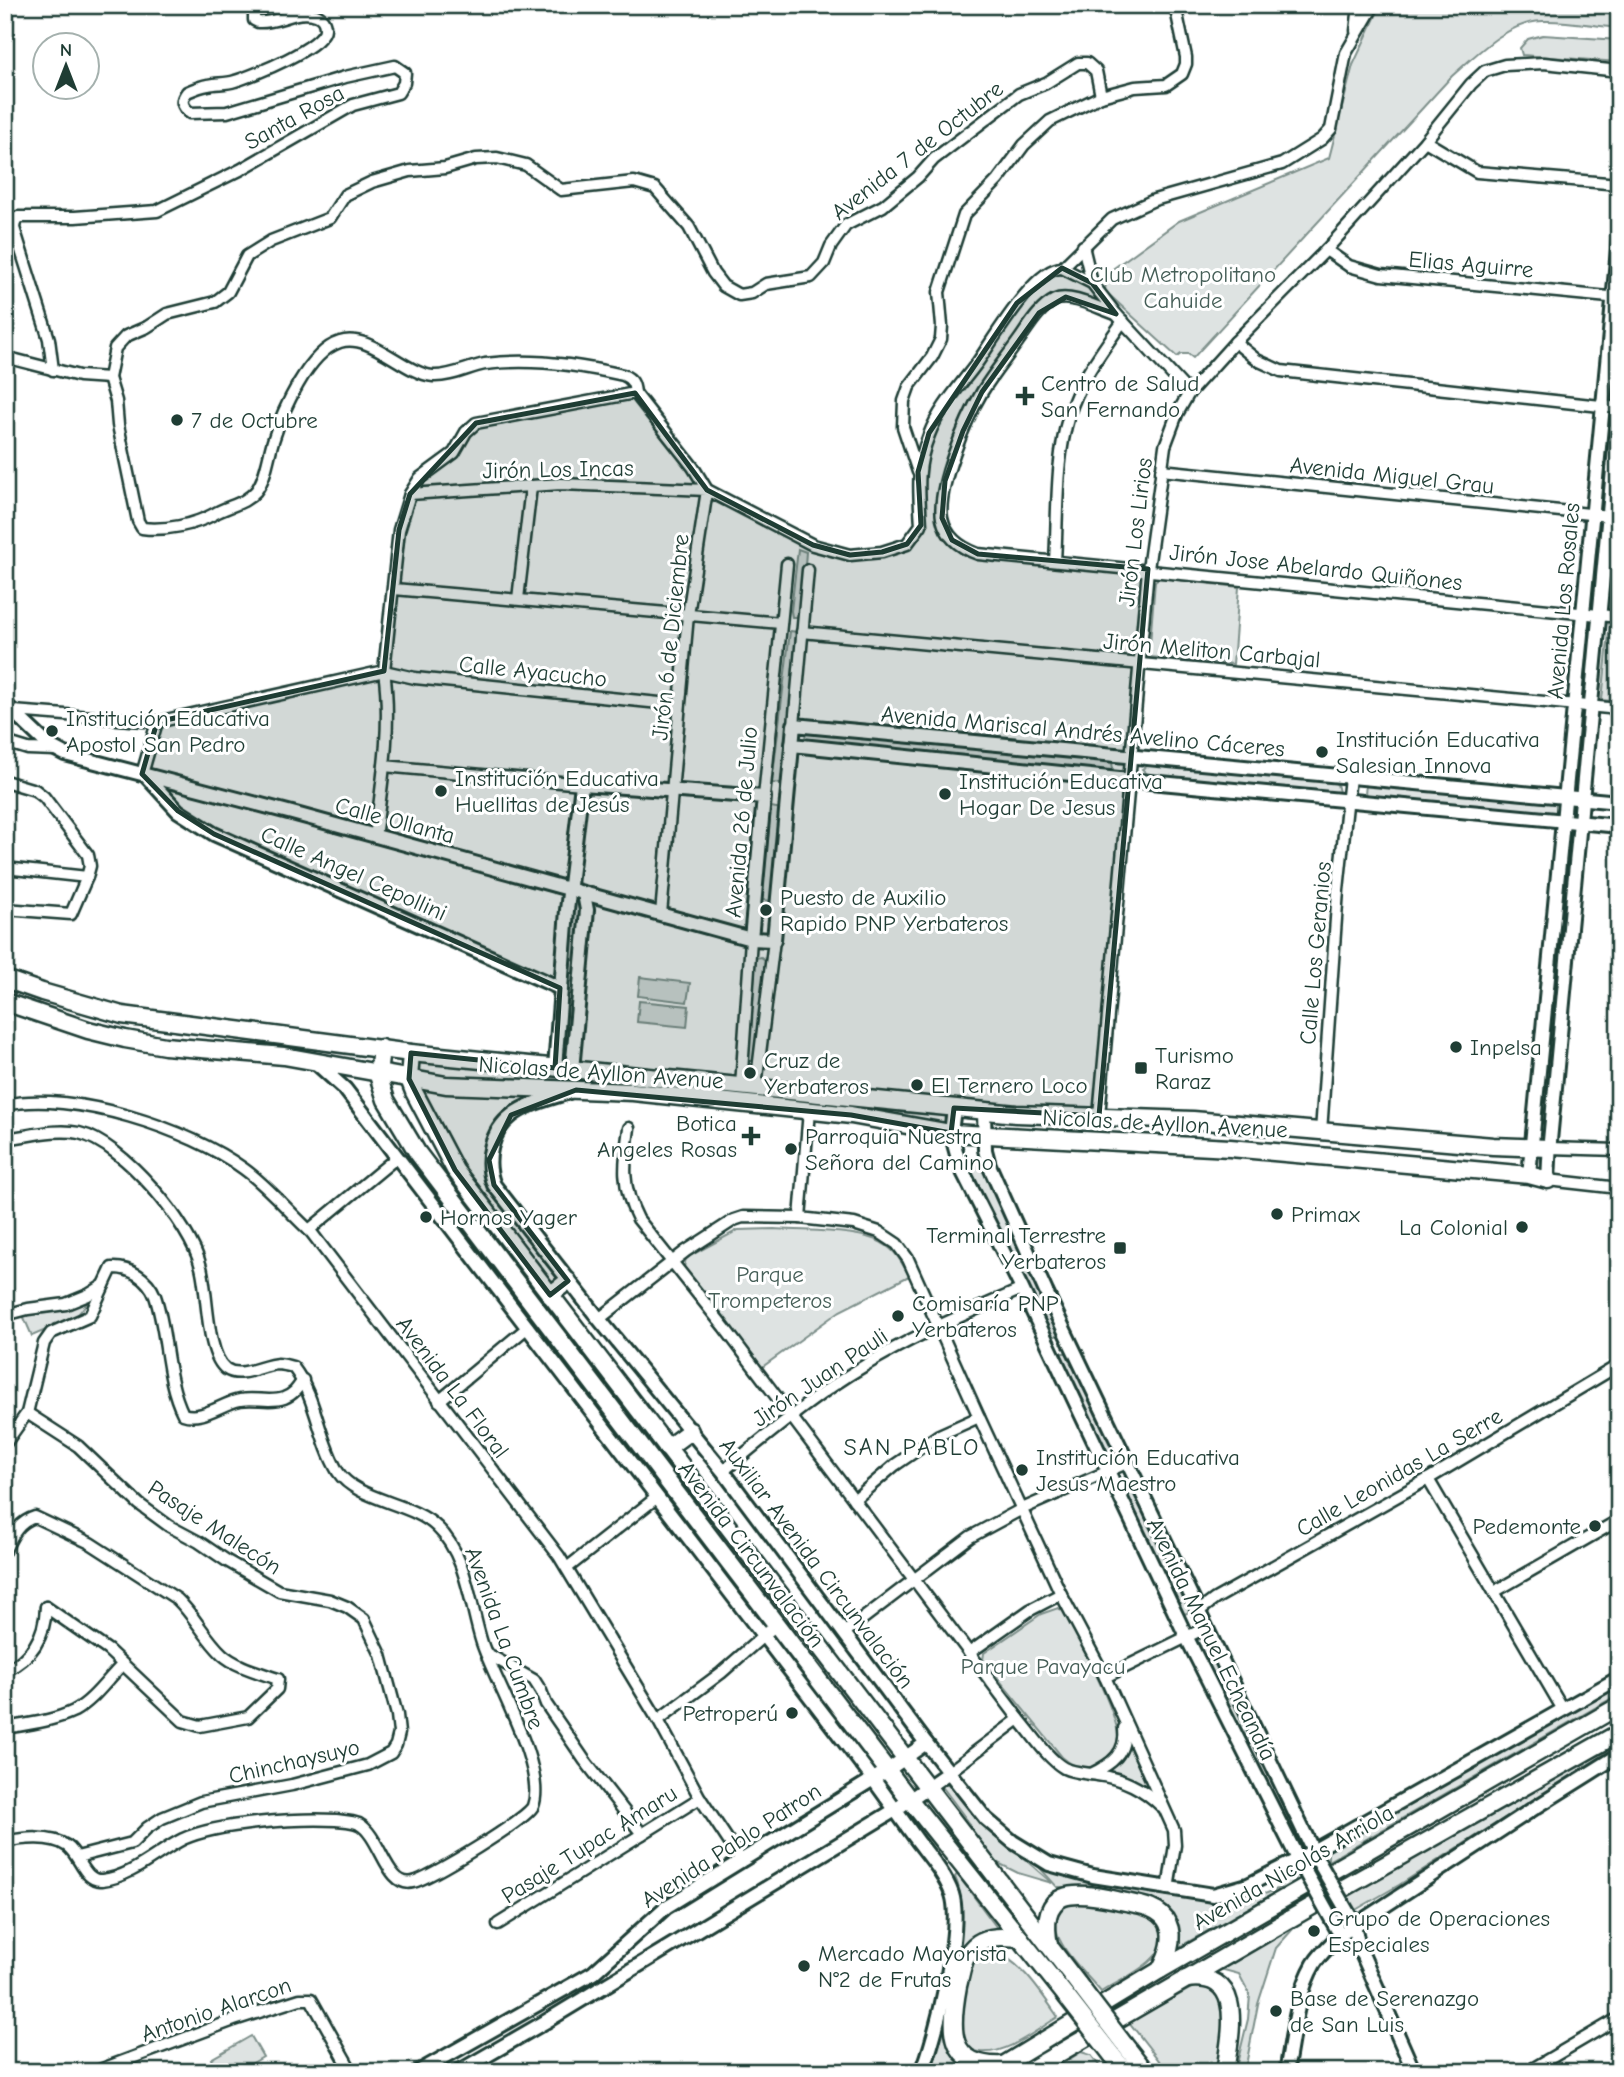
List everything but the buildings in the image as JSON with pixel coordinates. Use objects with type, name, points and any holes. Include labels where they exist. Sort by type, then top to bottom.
[{"type":"main road","name":"Nicolas de Ayllon Avenue","points":[[5,979],[122,1015],[411,1053],[984,1111],[1194,1120],[1549,1148]]},
{"type":"main road","name":"Nicolas de Ayllon Avenue","points":[[5,1002],[88,1030],[125,1039],[165,1046],[256,1052],[446,1085],[633,1092],[851,1115],[951,1133],[1243,1149],[1529,1175],[1548,1180]]},
{"type":"main road","name":"Avenida Circunvalación","points":[[381,1048],[378,1075],[386,1100],[417,1152],[910,1800],[1066,1996],[1118,2049],[1146,2072]]},
{"type":"main road","name":"Avenida Circunvalación","points":[[411,1053],[410,1079],[441,1148],[454,1170],[1079,1985],[1118,2049],[1126,2072]]},
{"type":"main road","points":[[550,1295],[568,1281]]},
{"type":"main road","points":[[667,1448],[690,1431]]},
{"type":"main road","name":"Avenida Nicolás Arriola","points":[[998,2068],[1160,1970],[1619,1706]]},
{"type":"main road","name":"Avenida Nicolás Arriola","points":[[1027,2072],[1619,1733]]},
{"type":"main road","points":[[1049,1945],[1047,1928],[1056,1902],[1068,1895],[1088,1894],[1152,1909],[1165,1918],[1171,1931],[1171,1942],[1160,1970]]},
{"type":"main road","points":[[998,2068],[968,2058],[957,2045],[952,2020],[963,1965],[971,1949],[988,1938],[1020,1938]]},
{"type":"main road","points":[[1186,1979],[1209,1981],[1219,1986],[1228,1997],[1232,2027],[1225,2072]]},
{"type":"street","name":"Santa Rosa","points":[[53,370],[49,339],[14,229],[18,217],[75,217],[158,211],[240,170],[353,105],[398,93],[404,83],[405,73],[395,65],[227,112],[190,113],[182,102],[187,92],[206,85],[234,82],[301,52],[324,36],[326,29],[321,17],[298,14],[258,22],[252,14],[258,5]]},
{"type":"street","points":[[5,357],[79,376],[109,378],[116,401],[118,425],[138,521],[142,528],[152,529],[196,521],[249,498],[260,484],[289,400],[313,362],[337,342],[358,342],[432,376],[484,364],[513,362],[623,375],[630,379],[635,393],[694,467],[707,490],[813,545],[850,555],[882,552],[907,544],[921,525],[918,472],[903,427],[904,401],[909,387],[932,358],[940,338],[942,326],[939,292],[964,215],[998,180],[1024,145],[1050,121],[1101,96],[1135,88],[1166,85],[1182,74],[1186,57],[1175,5]]},
{"type":"street","points":[[1356,35],[1359,5]]},
{"type":"street","points":[[1062,268],[1112,219],[1144,205],[1282,164],[1322,139],[1331,129],[1346,53],[1374,5]]},
{"type":"street","name":"Avenida 7 de Octubre","points":[[109,378],[115,348],[126,336],[167,314],[215,302],[228,292],[247,256],[271,241],[330,218],[345,195],[372,182],[410,171],[445,169],[476,159],[498,158],[526,165],[561,190],[634,182],[655,188],[689,227],[713,273],[723,286],[739,295],[752,293],[766,284],[811,278],[824,263],[831,246],[846,225],[883,206],[918,177],[933,159],[1019,94],[1045,83],[1078,63],[1087,63],[1096,71],[1101,96]]},
{"type":"street","name":"Jirón Los Lirios","points":[[1099,1116],[1148,569],[1165,446],[1177,414],[1189,393],[1326,250],[1485,71],[1505,65],[1544,63],[1619,71]]},
{"type":"street","points":[[1425,141],[1477,172],[1619,184]]},
{"type":"street","name":"Avenida Los Rosales","points":[[1529,1175],[1592,514],[1616,298],[1619,239]]},
{"type":"street","points":[[1083,246],[1092,283],[1119,318],[1189,393]]},
{"type":"street","name":"Elias Aguirre","points":[[1326,250],[1349,266],[1381,275],[1616,298]]},
{"type":"street","points":[[918,472],[929,433],[946,403],[1017,303],[1056,268],[1062,268],[1092,283]]},
{"type":"street","name":"Jirón Jose Abelardo Quiñones","points":[[1119,318],[1066,298],[1055,300],[1039,313],[982,392],[963,431],[945,481],[943,518],[952,540],[971,552],[1619,617]]},
{"type":"street","points":[[1055,561],[1061,456],[1069,414],[1119,318]]},
{"type":"street","points":[[1235,342],[1257,360],[1281,372],[1619,407]]},
{"type":"street","points":[[375,837],[384,766],[387,695],[384,671],[399,530],[410,494],[420,478],[454,453],[466,432],[476,424],[635,393]]},
{"type":"street","name":"Avenida Los Rosales","points":[[1548,1180],[1598,615],[1613,516],[1619,407]]},
{"type":"street","name":"Avenida Miguel Grau","points":[[1161,470],[1613,516]]},
{"type":"street","name":"Jirón Los Incas","points":[[410,494],[573,484],[707,490]]},
{"type":"street","points":[[518,599],[531,487]]},
{"type":"street","name":"Jirón 6 de Diciembre","points":[[661,914],[688,615],[707,490]]},
{"type":"street","name":"Avenida 26 de Julio","points":[[749,1086],[751,939],[787,564]]},
{"type":"street","name":"Avenida 26 de Julio","points":[[749,1086],[774,940],[808,570]]},
{"type":"street","points":[[394,589],[781,623]]},
{"type":"street","name":"Jirón Meliton Carbajal","points":[[802,632],[1619,709]]},
{"type":"street","points":[[9,708],[157,722],[384,671]]},
{"type":"street","name":"Calle Ayacucho","points":[[384,671],[415,678],[680,705]]},
{"type":"street","points":[[9,708],[55,750]]},
{"type":"street","points":[[144,775],[157,722]]},
{"type":"street","name":"Avenida Mariscal Andrés Avelino Cáceres","points":[[794,725],[1619,802]]},
{"type":"street","name":"Calle Ollanta","points":[[5,742],[28,749],[55,750],[751,939],[774,940]]},
{"type":"street","name":"Avenida Mariscal Andrés Avelino Cáceres","points":[[792,745],[1619,826]]},
{"type":"street","points":[[384,766],[674,792],[764,797]]},
{"type":"street","name":"Calle Angel Cepollini","points":[[144,775],[178,811],[214,834],[560,988]]},
{"type":"street","name":"Calle Los Geranios","points":[[1321,1132],[1350,777]]},
{"type":"street","points":[[5,781],[35,790],[44,797],[88,855],[90,866],[71,914],[5,909]]},
{"type":"street","points":[[555,1068],[569,890],[582,784]]},
{"type":"street","points":[[5,868],[87,877]]},
{"type":"street","points":[[572,1069],[587,910],[584,894]]},
{"type":"street","points":[[315,1062],[345,1089],[935,1863],[952,1893],[954,1907],[936,2033],[922,2072]]},
{"type":"street","name":"Auxiliar Avenida Circunvalación","points":[[576,1090],[511,1115],[495,1138],[489,1160],[489,1174],[498,1191],[598,1319],[723,1471],[986,1819],[1013,1842],[1049,1864],[1093,1876],[1168,1889],[1213,1895],[1227,1892],[1300,1864],[1619,1678]]},
{"type":"street","name":"Avenida La Floral","points":[[5,1105],[57,1101],[126,1116],[179,1133],[243,1168],[271,1191],[309,1230],[567,1568],[658,1720],[700,1798],[741,1860]]},
{"type":"street","name":"Avenida Manuel Echeandía","points":[[954,1108],[951,1133],[960,1166],[1022,1289],[1186,1636],[1300,1864],[1339,1932],[1359,1947]]},
{"type":"street","points":[[800,1218],[808,1111]]},
{"type":"street","name":"Avenida Manuel Echeandía","points":[[984,1111],[984,1135],[989,1165],[1068,1338],[1315,1855],[1353,1922],[1359,1947],[1414,2072]]},
{"type":"street","points":[[629,1128],[624,1179],[629,1200],[638,1219],[673,1261],[1019,1719],[1065,1768],[1114,1777],[1131,1784],[1152,1797],[1166,1811]]},
{"type":"street","points":[[5,1139],[57,1132],[77,1133],[92,1137],[123,1158],[164,1201],[193,1244],[201,1267],[214,1352],[224,1368],[234,1373],[279,1364],[293,1367],[303,1380],[295,1393],[281,1399],[239,1400],[201,1415],[183,1414],[154,1293],[135,1272],[112,1268],[90,1316],[51,1333],[44,1343],[27,1413],[5,1444]]},
{"type":"street","name":"Nicolas de Ayllon Avenue","points":[[1549,1148],[1619,1150]]},
{"type":"street","points":[[309,1230],[396,1158]]},
{"type":"street","name":"Nicolas de Ayllon Avenue","points":[[1548,1180],[1619,1188]]},
{"type":"street","points":[[598,1319],[673,1261],[734,1220],[743,1217],[800,1218],[854,1224],[878,1232],[897,1244],[917,1275],[979,1417],[1061,1594],[1105,1677],[1174,1830],[1175,1845],[1168,1889]]},
{"type":"street","points":[[5,1315],[66,1304],[104,1285]]},
{"type":"street","name":"Jirón Juan Pauli","points":[[723,1471],[791,1416],[861,1367],[939,1326],[1022,1289]]},
{"type":"street","points":[[439,1401],[528,1327]]},
{"type":"street","points":[[1048,1347],[1068,1338]]},
{"type":"street","name":"Calle Leonidas La Serre","points":[[1199,1611],[1215,1599],[1428,1479],[1619,1365]]},
{"type":"street","name":"Avenida La Cumbre","points":[[77,1857],[91,1878],[97,1881],[132,1869],[185,1838],[222,1827],[308,1820],[348,1821],[360,1824],[375,1839],[395,1878],[403,1883],[412,1883],[514,1824],[533,1807],[534,1786],[529,1759],[502,1685],[486,1653],[456,1553],[436,1526],[398,1505],[356,1488],[339,1474],[303,1380]]},
{"type":"street","name":"Pasaje Malecón","points":[[27,1413],[78,1446],[139,1504],[226,1561],[279,1591],[330,1600],[347,1607],[363,1619]]},
{"type":"street","points":[[854,1500],[895,1465],[939,1435],[979,1417]]},
{"type":"street","points":[[844,1633],[970,1537],[1022,1509],[1129,1462]]},
{"type":"street","points":[[1428,1479],[1562,1709]]},
{"type":"street","points":[[567,1568],[656,1497]]},
{"type":"street","points":[[5,1550],[14,1532],[35,1517],[90,1543],[177,1599],[225,1656],[278,1679],[277,1689],[272,1696],[248,1717],[200,1726],[183,1721],[108,1650],[47,1607],[46,1619],[33,1651],[23,1662],[5,1671]]},
{"type":"street","points":[[1494,1592],[1619,1520]]},
{"type":"street","points":[[970,1653],[1030,1610],[1061,1594]]},
{"type":"street","name":"Chinchaysuyo","points":[[77,1857],[132,1843],[162,1818],[201,1802],[346,1772],[368,1765],[391,1753],[398,1733],[397,1715],[381,1655],[363,1619]]},
{"type":"street","points":[[658,1720],[721,1673],[777,1624]]},
{"type":"street","points":[[1105,1677],[1207,1627]]},
{"type":"street","points":[[486,1653],[534,1680],[545,1704],[605,1788],[642,1834]]},
{"type":"street","points":[[5,1728],[59,1717],[76,1710],[122,1665]]},
{"type":"street","points":[[458,2072],[895,1810],[1019,1719]]},
{"type":"street","points":[[1091,1774],[1116,1758],[1125,1737],[1123,1720]]},
{"type":"street","name":"Avenida Pablo Patron","points":[[418,2072],[593,1973],[666,1907],[888,1770],[926,1743]]},
{"type":"street","points":[[1286,2072],[1303,1990],[1315,1963],[1339,1932],[1619,1755]]},
{"type":"street","name":"Pasaje Tupac Amaru","points":[[498,1924],[700,1798]]},
{"type":"street","points":[[5,1842],[51,1840],[66,1845],[77,1857]]},
{"type":"street","name":"Antonio Alarcon","points":[[94,2072],[234,2020],[300,1999],[311,1999],[352,2072]]},
{"type":"street","points":[[1527,2072],[1619,2018]]},
{"type":"highlighted area","points":[[1062,268],[1092,283],[1116,314],[1066,297],[1039,313],[982,392],[963,431],[945,481],[942,518],[952,540],[978,554],[1148,569],[1099,1116],[954,1108],[951,1133],[851,1115],[576,1090],[511,1115],[489,1160],[494,1185],[568,1281],[550,1295],[455,1170],[409,1079],[411,1053],[555,1068],[560,988],[214,834],[178,811],[142,774],[157,722],[384,671],[399,530],[410,494],[476,423],[635,393],[707,490],[813,545],[850,555],[882,552],[907,544],[921,525],[918,472],[929,433],[1017,303]]},
{"type":"green space","name":"Club Metropolitano Cahuide","points":[[1381,5],[1619,5],[1619,28],[1543,21],[1517,27],[1482,49],[1452,76],[1193,358],[1188,354],[1177,357],[1105,291],[1107,273],[1179,221],[1329,158],[1353,65]]},
{"type":"green space","points":[[1543,35],[1619,40],[1619,62],[1522,55],[1520,48],[1528,39]]},
{"type":"green space","points":[[798,549],[806,552],[801,617],[792,617],[791,611]]},
{"type":"green space","points":[[1159,578],[1239,587],[1233,664],[1149,657],[1155,581]]},
{"type":"green space","points":[[1610,623],[1619,624],[1619,702],[1602,700]]},
{"type":"green space","points":[[790,631],[798,632],[782,784],[772,783]]},
{"type":"green space","points":[[807,729],[1103,759],[1112,762],[1113,770],[1107,774],[807,743]]},
{"type":"green space","points":[[1149,765],[1331,781],[1337,784],[1339,792],[1332,794],[1159,778],[1142,769]]},
{"type":"green space","points":[[1366,783],[1558,802],[1556,813],[1365,795]]},
{"type":"green space","points":[[771,807],[782,809],[772,901],[762,900]]},
{"type":"green space","points":[[573,900],[582,902],[566,1062],[556,1061]]},
{"type":"green space","points":[[761,957],[765,960],[756,1061],[746,1061],[755,958]]},
{"type":"green space","points":[[640,977],[690,983],[687,1002],[638,996]]},
{"type":"green space","points":[[639,1001],[689,1006],[687,1027],[637,1022]]},
{"type":"green space","points":[[980,1157],[985,1159],[1061,1334],[1048,1336],[973,1174],[970,1166],[972,1161]]},
{"type":"green space","name":"Parque Trompeteros","points":[[738,1230],[845,1233],[872,1238],[891,1249],[909,1276],[840,1311],[758,1370],[684,1267],[686,1258]]},
{"type":"green space","points":[[87,1303],[76,1317],[32,1336],[22,1313]]},
{"type":"green space","points":[[1062,1353],[1071,1353],[1119,1455],[1115,1459],[1108,1459],[1060,1357]]},
{"type":"green space","points":[[1126,1476],[1130,1478],[1192,1609],[1185,1614],[1180,1612],[1119,1482]]},
{"type":"green space","name":"Parque Pavayacu","points":[[1058,1608],[1064,1611],[1087,1655],[1116,1726],[1118,1742],[1114,1751],[1105,1763],[1097,1767],[1078,1767],[1062,1757],[983,1660],[984,1653],[1041,1614]]},
{"type":"green space","points":[[1205,1637],[1209,1639],[1295,1829],[1294,1839],[1196,1643]]},
{"type":"green space","points":[[1619,1687],[1619,1694],[1328,1861],[1328,1850],[1519,1738]]},
{"type":"green space","points":[[1619,1739],[1619,1745],[1352,1912],[1343,1897]]},
{"type":"green space","points":[[1128,1746],[1147,1782],[1146,1785],[1142,1786],[1104,1771]]},
{"type":"green space","points":[[948,1776],[1005,1842],[1052,1883],[1018,1873],[988,1858],[965,1828],[970,1824],[943,1788],[938,1792],[934,1787]]},
{"type":"green space","points":[[1030,1857],[1094,1880],[1209,1901],[1235,1897],[1242,1903],[1280,1888],[1280,1881],[1295,1876],[1296,1881],[1179,1947],[1179,1925],[1172,1916],[1159,1908],[1124,1896],[1057,1887]]},
{"type":"green space","points":[[957,1874],[997,1928],[973,1936],[958,1958],[961,1907],[955,1877]]},
{"type":"green space","points":[[1077,1901],[1127,1908],[1149,1915],[1163,1930],[1164,1940],[1160,1950],[1142,1967],[1101,1992],[1070,1956],[1057,1931],[1060,1911]]},
{"type":"green space","points":[[1300,1921],[1276,1948],[1258,2004],[1247,2060],[1243,2072],[1235,2072],[1248,2019],[1250,1995],[1239,1974],[1220,1969]]},
{"type":"green space","points":[[987,1947],[1019,1967],[1058,2017],[1011,2046],[990,2052],[977,2052],[967,2048],[962,2041],[959,2025],[960,2004],[969,1966],[976,1955]]},
{"type":"green space","points":[[1195,1986],[1216,1991],[1224,2000],[1221,2072],[1168,2072],[1129,2022]]},
{"type":"green space","points":[[947,2004],[948,2040],[955,2055],[969,2069],[965,2072],[928,2072],[940,2043]]},
{"type":"green space","points":[[251,2036],[263,2057],[237,2072],[218,2072],[211,2059]]},
{"type":"green space","points":[[1081,2052],[1091,2055],[1104,2072],[1049,2072]]},
{"type":"place","name":"Centro de Salud San Fernando","points":[[1025,396]]},
{"type":"place","name":"7 de Octubre","points":[[177,420]]},
{"type":"place","name":"Institución Educativa Apostol San Pedro","points":[[52,731]]},
{"type":"place","name":"Institución Educativa Salesian Innova","points":[[1322,752]]},
{"type":"place","name":"Institución Educativa Huellitas de Jesús","points":[[441,791]]},
{"type":"place","name":"Institución Educativa Hogar De Jesus","points":[[945,794]]},
{"type":"place","name":"Puesto de Auxilio Rapido PNP Yerbateros","points":[[766,910]]},
{"type":"place","name":"Inpelsa","points":[[1456,1047]]},
{"type":"place","name":"Turismo Raraz","points":[[1141,1068]]},
{"type":"place","name":"Cruz de Yerbateros","points":[[750,1073]]},
{"type":"place","name":"El Ternero Loco","points":[[917,1085]]},
{"type":"place","name":"Botica Angeles Rosas","points":[[751,1136]]},
{"type":"place","name":"Parroquia Nuestra Señora del Camino","points":[[791,1149]]},
{"type":"place","name":"Primax","points":[[1277,1214]]},
{"type":"place","name":"Hornos Yager","points":[[426,1217]]},
{"type":"place","name":"La Colonial","points":[[1522,1227]]},
{"type":"place","name":"Terminal Terrestre Yerbateros","points":[[1120,1248]]},
{"type":"place","name":"Comisaría PNP Yerbateros","points":[[898,1316]]},
{"type":"place","name":"Institución Educativa Jesus Maestro","points":[[1022,1470]]},
{"type":"place","name":"Pedemonte","points":[[1595,1526]]},
{"type":"place","name":"Petroperú","points":[[792,1713]]},
{"type":"place","name":"Grupo de Operaciones Especiales","points":[[1314,1931]]},
{"type":"place","name":"Mercado Mayorista N°2 de Frutas","points":[[804,1966]]},
{"type":"place","name":"Base de Serenazgo de San Luis","points":[[1276,2011]]},
{"type":"district","name":"SAN PABLO","points":[[912,1447]]}]
